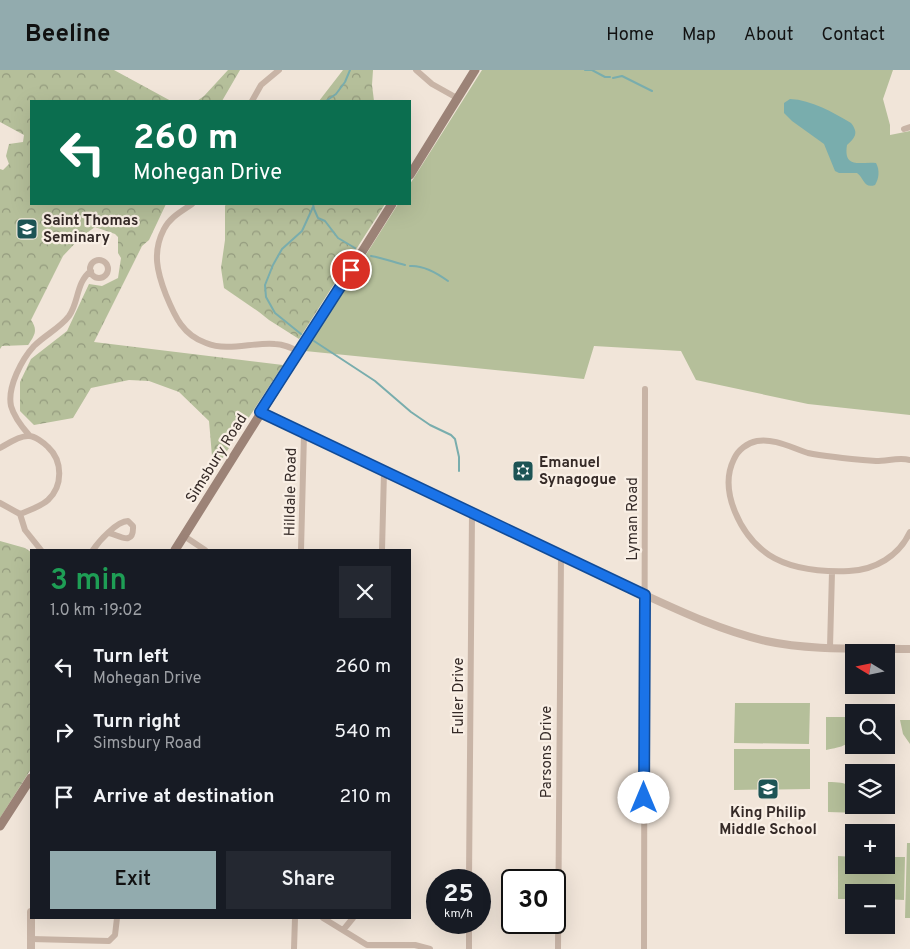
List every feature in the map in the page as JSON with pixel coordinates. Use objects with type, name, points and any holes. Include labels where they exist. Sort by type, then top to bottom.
[{"type":"main road","points":[[411,173],[475,70]]},
{"type":"main road","name":"Simsbury Road","points":[[176,549],[391,205]]},
{"type":"main road","points":[[0,826],[30,782]]},
{"type":"street","points":[[253,100],[261,85],[278,70]]},
{"type":"street","points":[[416,70],[432,84],[457,98]]},
{"type":"street","points":[[191,205],[173,217],[168,223],[156,251],[158,274],[177,320],[193,337],[208,344],[225,346],[276,344],[289,346],[300,352]]},
{"type":"street","points":[[0,504],[20,514],[35,509],[48,500],[55,490],[59,479],[59,466],[56,454],[43,442],[29,435],[18,422],[11,405],[13,383],[23,359],[36,345],[64,322],[71,313],[84,278],[91,271]]},
{"type":"street","name":"Lyman Road","points":[[644,949],[645,389]]},
{"type":"street","points":[[260,412],[704,622],[767,641],[803,646],[910,650]]},
{"type":"street","name":"Hilldale Road","points":[[301,549],[304,434]]},
{"type":"street","points":[[0,448],[29,435]]},
{"type":"street","points":[[910,460],[901,458],[878,461],[842,458],[810,453],[768,441],[756,441],[744,446],[736,454],[730,466],[728,478],[734,508],[744,529],[768,554],[798,567],[832,572],[859,571],[876,565],[897,552],[910,532]]},
{"type":"street","points":[[382,549],[384,472]]},
{"type":"street","name":"Fuller Drive","points":[[469,869],[472,513]]},
{"type":"street","points":[[20,514],[25,530],[40,549]]},
{"type":"street","points":[[94,549],[109,533]]},
{"type":"street","points":[[184,536],[204,549]]},
{"type":"street","name":"Parsons Drive","points":[[558,949],[561,556]]},
{"type":"street","points":[[830,647],[832,572]]},
{"type":"street","points":[[31,919],[31,949]]},
{"type":"street","points":[[31,939],[106,942],[114,938],[117,919]]},
{"type":"street","points":[[294,949],[295,919]]},
{"type":"street","points":[[325,919],[344,929],[367,945],[383,947],[415,945],[430,949]]},
{"type":"street","points":[[344,929],[352,919]]},
{"type":"street","points":[[469,934],[469,949]]},
{"type":"green space","points":[[0,70],[114,70],[169,100],[30,100],[30,205],[166,205],[149,240],[142,246],[94,342],[283,365],[216,468],[212,456],[209,421],[179,392],[149,381],[129,380],[91,388],[73,418],[34,425],[20,411],[20,382],[31,359],[67,331],[89,284],[102,286],[118,278],[121,258],[118,253],[118,237],[115,234],[95,227],[81,237],[63,256],[31,320],[35,332],[28,345],[2,346],[0,349],[0,169],[3,170],[9,164],[6,156],[9,144],[23,142],[24,135],[0,122]]},
{"type":"green space","points":[[228,70],[240,70],[223,100],[198,100]]},
{"type":"green space","points":[[343,70],[373,70],[374,100],[320,100]]},
{"type":"green space","points":[[482,70],[893,70],[883,99],[890,125],[890,135],[910,131],[910,415],[808,404],[696,380],[681,351],[594,346],[584,379],[305,351],[397,205],[411,205],[411,182]]},
{"type":"green space","points":[[384,205],[299,339],[224,288],[221,268],[225,240],[225,206]]},
{"type":"green space","points":[[0,541],[25,548],[30,551],[30,771],[0,818]]},
{"type":"green space","points":[[735,703],[810,703],[809,744],[734,743]]},
{"type":"green space","points":[[826,717],[845,717],[845,744],[826,750]]},
{"type":"green space","points":[[900,720],[910,720],[910,744],[903,734]]},
{"type":"green space","points":[[734,749],[810,749],[810,789],[734,790]]},
{"type":"green space","points":[[828,782],[845,784],[845,813],[828,812]]},
{"type":"green space","points":[[907,843],[910,843],[910,918],[905,918]]},
{"type":"green space","points":[[838,856],[845,856],[845,874],[895,874],[895,857],[905,857],[904,900],[895,900],[895,884],[845,884],[845,899],[838,899]]},
{"type":"water","points":[[790,99],[814,104],[851,123],[855,130],[855,135],[847,145],[848,158],[855,163],[876,163],[879,174],[875,185],[869,186],[866,184],[857,173],[839,173],[835,171],[824,144],[784,113],[784,103]]},
{"type":"waterway","points":[[327,100],[336,94],[345,82],[350,70]]},
{"type":"waterway","points":[[585,70],[592,70],[605,77],[610,77]]},
{"type":"waterway","points":[[613,78],[622,76],[652,91]]},
{"type":"waterway","points":[[313,205],[318,218],[325,221],[338,238],[355,248]]},
{"type":"waterway","points":[[301,334],[275,313],[266,297],[265,285],[282,249],[302,231],[313,207]]},
{"type":"waterway","points":[[371,256],[405,265]]},
{"type":"waterway","points":[[410,266],[425,268],[448,281]]},
{"type":"waterway","points":[[314,341],[375,381],[411,412],[430,425],[451,435],[455,439],[459,457],[459,471]]},
{"type":"place","name":"Saint Thomas Seminary","points":[[27,229]]},
{"type":"place","name":"Emanuel Synagogue","points":[[523,471]]},
{"type":"place","name":"King Philip Middle School","points":[[768,789]]},
{"type":"route","points":[[351,270],[260,412],[645,595],[644,798]]}]
